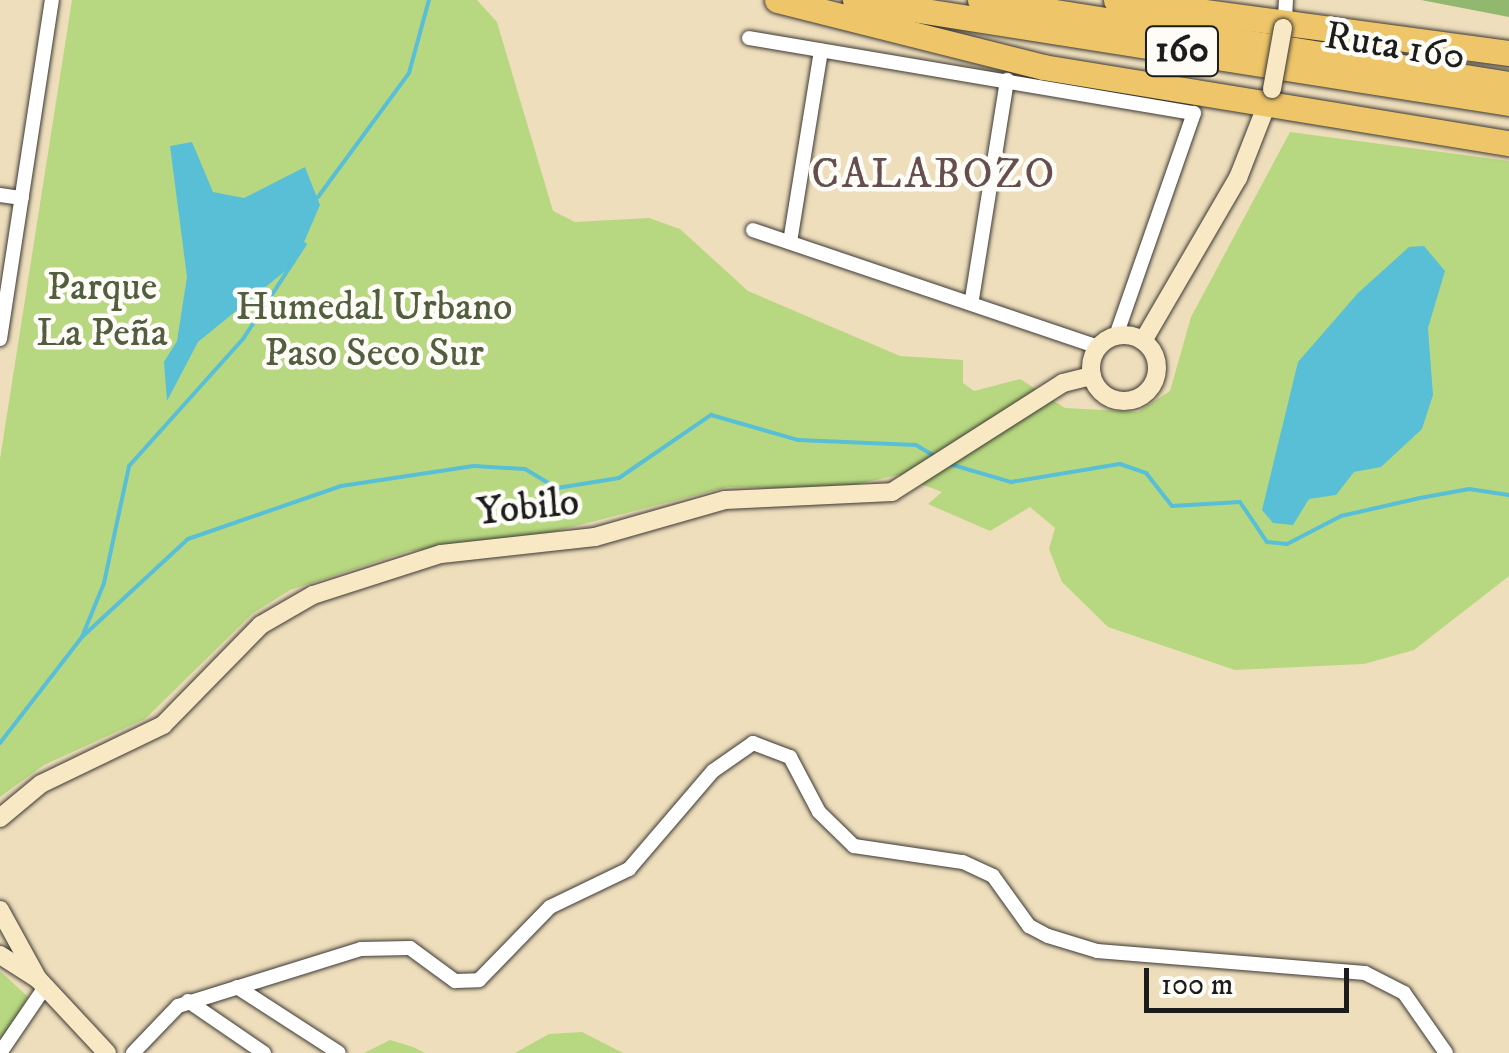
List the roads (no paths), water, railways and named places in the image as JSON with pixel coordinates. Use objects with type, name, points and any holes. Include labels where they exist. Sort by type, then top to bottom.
[{"type":"highway","points":[[777,0],[998,58],[1270,96],[1509,142]]},
{"type":"highway","name":"Ruta 160","points":[[855,0],[1509,103]]},
{"type":"highway","name":"Ruta 160","points":[[980,0],[1509,84]]},
{"type":"highway","points":[[1116,0],[1285,15],[1509,53]]},
{"type":"main road","points":[[1144,342],[1238,178],[1270,96],[1285,15]]},
{"type":"main road","points":[[1116,336],[1144,342],[1156,374],[1139,398],[1110,398],[1092,376],[1099,347],[1116,336]]},
{"type":"main road","name":"Yobilo","points":[[0,830],[6,813],[163,725],[262,625],[312,596],[459,550],[595,537],[725,500],[878,495],[936,468],[1062,383],[1092,376]]},
{"type":"main road","points":[[0,910],[41,983],[98,1050]]},
{"type":"main road","points":[[0,955],[41,983]]},
{"type":"street","points":[[0,340],[4,280],[22,198],[52,0]]},
{"type":"street","points":[[749,38],[1194,113],[1116,336]]},
{"type":"street","points":[[790,242],[821,50]]},
{"type":"street","points":[[972,299],[1007,80]]},
{"type":"street","points":[[0,195],[22,198]]},
{"type":"street","points":[[753,230],[972,299],[1099,347]]},
{"type":"street","points":[[133,1053],[188,1001],[384,944],[410,948],[455,981],[479,980],[550,907],[629,869],[713,771],[753,743],[790,758],[819,812],[854,846],[963,862],[993,876],[1028,926],[1048,936],[1097,951],[1365,973],[1404,993],[1446,1053]]},
{"type":"street","points":[[0,1052],[41,983]]},
{"type":"street","points":[[238,986],[339,1053]]},
{"type":"street","points":[[188,1001],[264,1053]]},
{"type":"water","points":[[192,142],[213,192],[244,198],[305,167],[320,205],[295,263],[198,342],[167,401],[164,362],[177,341],[187,277],[170,146]]},
{"type":"water","points":[[1424,246],[1445,271],[1428,328],[1433,395],[1422,429],[1381,467],[1354,472],[1336,495],[1309,499],[1293,525],[1273,523],[1262,510],[1298,362],[1358,293],[1409,247]]},
{"type":"waterway","points":[[318,197],[409,73],[429,0]]},
{"type":"waterway","points":[[0,743],[82,637],[104,583],[129,466],[243,339],[305,244]]},
{"type":"waterway","points":[[82,637],[188,539],[341,486],[474,466],[525,469],[557,488],[619,478],[711,415],[798,440],[916,445],[934,456]]},
{"type":"waterway","points":[[946,463],[1011,482],[1120,464],[1146,473],[1172,506],[1240,502],[1267,542],[1287,544],[1341,516],[1420,498],[1469,489],[1509,495]]},
{"type":"district","name":"CALABOZO","points":[[934,175]]},
{"type":"park label","name":"Parque La Peña","points":[[102,311]]},
{"type":"park label","name":"Humedal Urbano Paso Seco Sur","points":[[374,331]]}]
